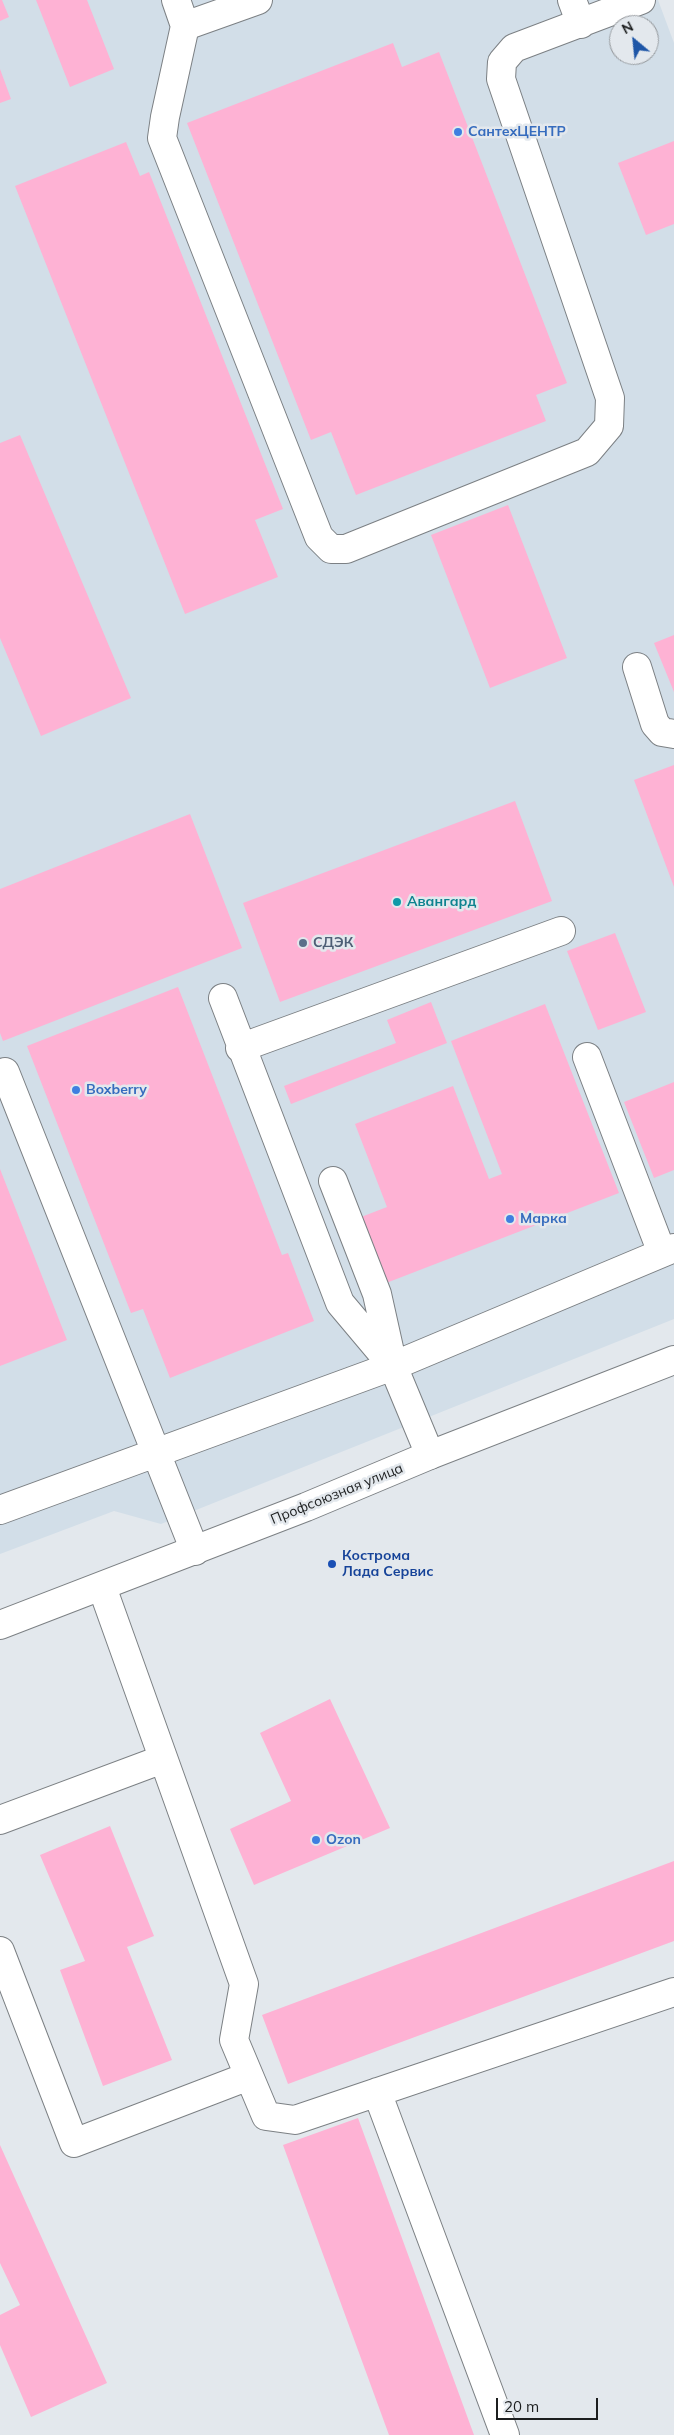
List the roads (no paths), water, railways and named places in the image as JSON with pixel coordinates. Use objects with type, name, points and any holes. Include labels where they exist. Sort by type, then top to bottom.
[{"type":"main road","points":[[176,0],[185,26],[162,138],[319,536],[332,549],[346,549],[587,452],[609,426],[610,398],[501,79],[502,62],[514,48],[576,12],[641,0]]},
{"type":"main road","points":[[185,26],[258,0]]},
{"type":"main road","points":[[637,667],[656,724],[662,732],[674,734]]},
{"type":"main road","points":[[240,1048],[561,931]]},
{"type":"main road","points":[[223,998],[240,1048],[340,1303],[393,1366]]},
{"type":"main road","points":[[0,1510],[393,1366],[668,1251],[587,1058]]},
{"type":"main road","points":[[5,1072],[195,1551]]},
{"type":"main road","points":[[333,1181],[376,1294],[393,1366],[430,1455]]},
{"type":"main road","name":"Профсоюзная улица","points":[[0,1625],[195,1551],[430,1455],[674,1360]]},
{"type":"main road","points":[[102,1587],[244,1984],[234,2040],[266,2116],[295,2120],[674,1992]]},
{"type":"main road","points":[[0,1820],[163,1759]]},
{"type":"main road","points":[[2,1961],[74,2143],[249,2076]]},
{"type":"main road","points":[[377,2092],[505,2435]]},
{"type":"place","name":"СантехЦЕНТР","points":[[458,132]]},
{"type":"place","name":"Авангард","points":[[397,902]]},
{"type":"place","name":"СДЭК","points":[[303,943]]},
{"type":"place","name":"Boxberry","points":[[76,1090]]},
{"type":"place","name":"Марка","points":[[510,1219]]},
{"type":"place","name":"Кострома Лада Сервис","points":[[332,1564]]},
{"type":"place","name":"Ozon","points":[[316,1840]]}]
